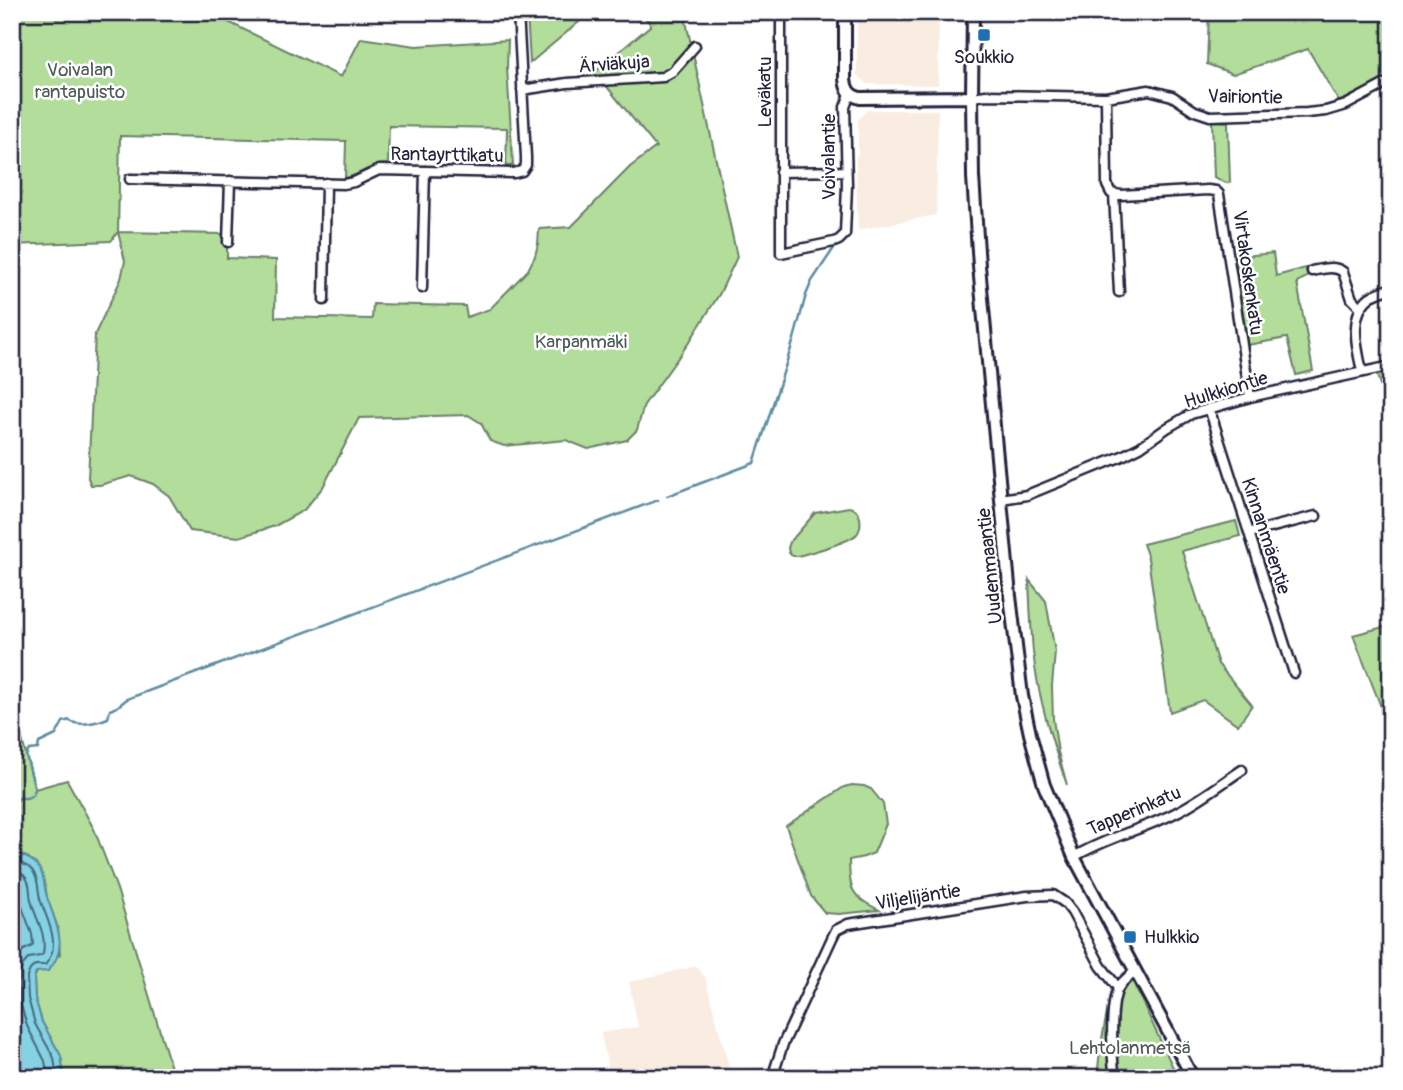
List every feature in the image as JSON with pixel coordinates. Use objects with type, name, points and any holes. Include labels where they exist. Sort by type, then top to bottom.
[{"type":"main road","name":"Voivalantie","points":[[845,12],[845,79],[850,94]]},
{"type":"main road","name":"Uudenmaantie","points":[[973,12],[973,177],[977,244],[1014,635],[1027,721],[1044,785],[1074,857],[1193,1078]]},
{"type":"main road","points":[[850,94],[860,98],[972,97]]},
{"type":"street","name":"Rantayrttikatu","points":[[130,178],[349,183],[379,170],[522,171],[526,165],[526,157],[518,12]]},
{"type":"street","name":"Leväkatu","points":[[780,253],[781,12]]},
{"type":"street","name":"Ärviäkuja","points":[[522,90],[580,82],[663,77],[673,71],[695,46]]},
{"type":"street","name":"Vairiontie","points":[[972,97],[1105,96],[1157,91],[1210,116],[1307,113],[1346,105],[1391,81]]},
{"type":"street","name":"Voivalantie","points":[[780,253],[834,242],[845,234],[845,107],[850,94]]},
{"type":"street","points":[[1105,96],[1107,185],[1114,194],[1119,292]]},
{"type":"street","points":[[422,289],[425,171]]},
{"type":"street","points":[[780,172],[846,171]]},
{"type":"street","points":[[228,242],[230,181]]},
{"type":"street","points":[[324,300],[326,183]]},
{"type":"street","name":"Virtakoskenkatu","points":[[1114,194],[1208,190],[1219,194],[1250,397]]},
{"type":"street","points":[[1312,271],[1332,268],[1340,270],[1352,299],[1361,308]]},
{"type":"street","points":[[1362,371],[1356,338],[1361,308],[1369,298],[1391,288]]},
{"type":"street","name":"Hulkkiontie","points":[[1001,499],[1027,495],[1120,457],[1191,414],[1250,397],[1391,366]]},
{"type":"street","name":"Kinnanmäentie","points":[[1209,408],[1294,673]]},
{"type":"street","points":[[1249,533],[1317,516]]},
{"type":"street","name":"Tapperinkatu","points":[[1074,857],[1090,847],[1188,807],[1242,770]]},
{"type":"street","name":"Viljelijäntie","points":[[772,1078],[783,1044],[833,936],[836,930],[848,925],[1027,896],[1054,895],[1072,912],[1101,966],[1118,988]]},
{"type":"street","points":[[1115,1078],[1112,1032],[1118,988],[1135,971]]},
{"type":"shaded area","points":[[857,12],[939,12],[938,85],[867,84],[857,75]]},
{"type":"shaded area","points":[[867,110],[938,110],[936,215],[858,230],[858,120]]},
{"type":"shaded area","points":[[696,966],[705,977],[730,1071],[766,1066],[764,1078],[610,1078],[601,1033],[638,1027],[629,982]]},
{"type":"green space","name":"Voivalan rantapuisto","points":[[12,12],[208,12],[341,77],[361,38],[416,46],[508,40],[513,165],[506,167],[507,128],[389,126],[388,164],[345,178],[346,141],[120,136],[118,232],[111,241],[12,245]]},
{"type":"green space","points":[[527,12],[591,12],[530,63]]},
{"type":"green space","name":"Karpanmäki","points":[[641,12],[684,12],[737,257],[720,293],[690,341],[644,405],[637,430],[627,440],[588,449],[566,440],[504,446],[490,441],[481,423],[468,415],[359,418],[323,487],[304,510],[275,526],[239,537],[190,531],[169,496],[153,484],[131,476],[91,485],[88,478],[95,334],[121,279],[125,261],[118,232],[224,234],[223,244],[227,244],[227,258],[276,260],[275,317],[372,319],[373,304],[465,306],[467,317],[490,309],[528,270],[535,256],[539,229],[571,227],[630,167],[656,147],[594,73],[651,25]]},
{"type":"green space","points":[[1209,12],[1391,12],[1391,77],[1339,102],[1308,49],[1233,74],[1207,64]]},
{"type":"green space","points":[[1212,121],[1228,122],[1230,182],[1226,183],[1214,177]]},
{"type":"green space","points":[[1273,253],[1276,276],[1306,268],[1307,277],[1297,282],[1313,371],[1296,375],[1287,338],[1247,345],[1235,257]]},
{"type":"green space","points":[[1391,373],[1391,420],[1377,375]]},
{"type":"green space","points":[[849,507],[856,511],[860,520],[857,534],[838,544],[798,556],[789,553],[790,542],[815,513]]},
{"type":"green space","points":[[1236,521],[1240,536],[1182,551],[1218,664],[1252,705],[1238,725],[1203,700],[1170,712],[1148,558],[1143,544]]},
{"type":"green space","points":[[1029,580],[1046,601],[1055,652],[1053,719],[1067,785],[1038,686],[1033,652]]},
{"type":"green space","points":[[1391,625],[1391,774],[1387,774],[1381,707],[1353,635]]},
{"type":"green space","points":[[12,720],[20,732],[35,789],[67,780],[94,829],[117,889],[174,1078],[64,1078],[61,1056],[42,1022],[35,998],[34,978],[37,972],[60,954],[58,928],[47,898],[45,883],[29,858],[12,851]]},
{"type":"green space","points":[[852,785],[871,789],[883,804],[886,824],[874,853],[849,860],[851,885],[857,896],[879,910],[825,913],[811,896],[786,826],[844,787]]},
{"type":"green space","name":"Lehtolanmetsä","points":[[1130,976],[1178,1078],[1097,1078],[1113,980],[1118,988]]},
{"type":"water","points":[[12,851],[39,868],[57,928],[60,945],[58,954],[48,971],[36,972],[34,978],[35,998],[42,1022],[61,1056],[64,1078],[12,1078]]},
{"type":"waterway","points":[[667,496],[754,463],[806,295],[836,245]]},
{"type":"waterway","points":[[12,805],[19,798],[33,795],[35,789],[26,755],[29,750],[38,749],[39,743],[56,735],[63,722],[69,720],[83,724],[108,718],[110,710],[127,699],[658,500]]},
{"type":"place","name":"Soukkio","points":[[984,35]]},
{"type":"place","name":"Hulkkio","points":[[1130,937]]}]
